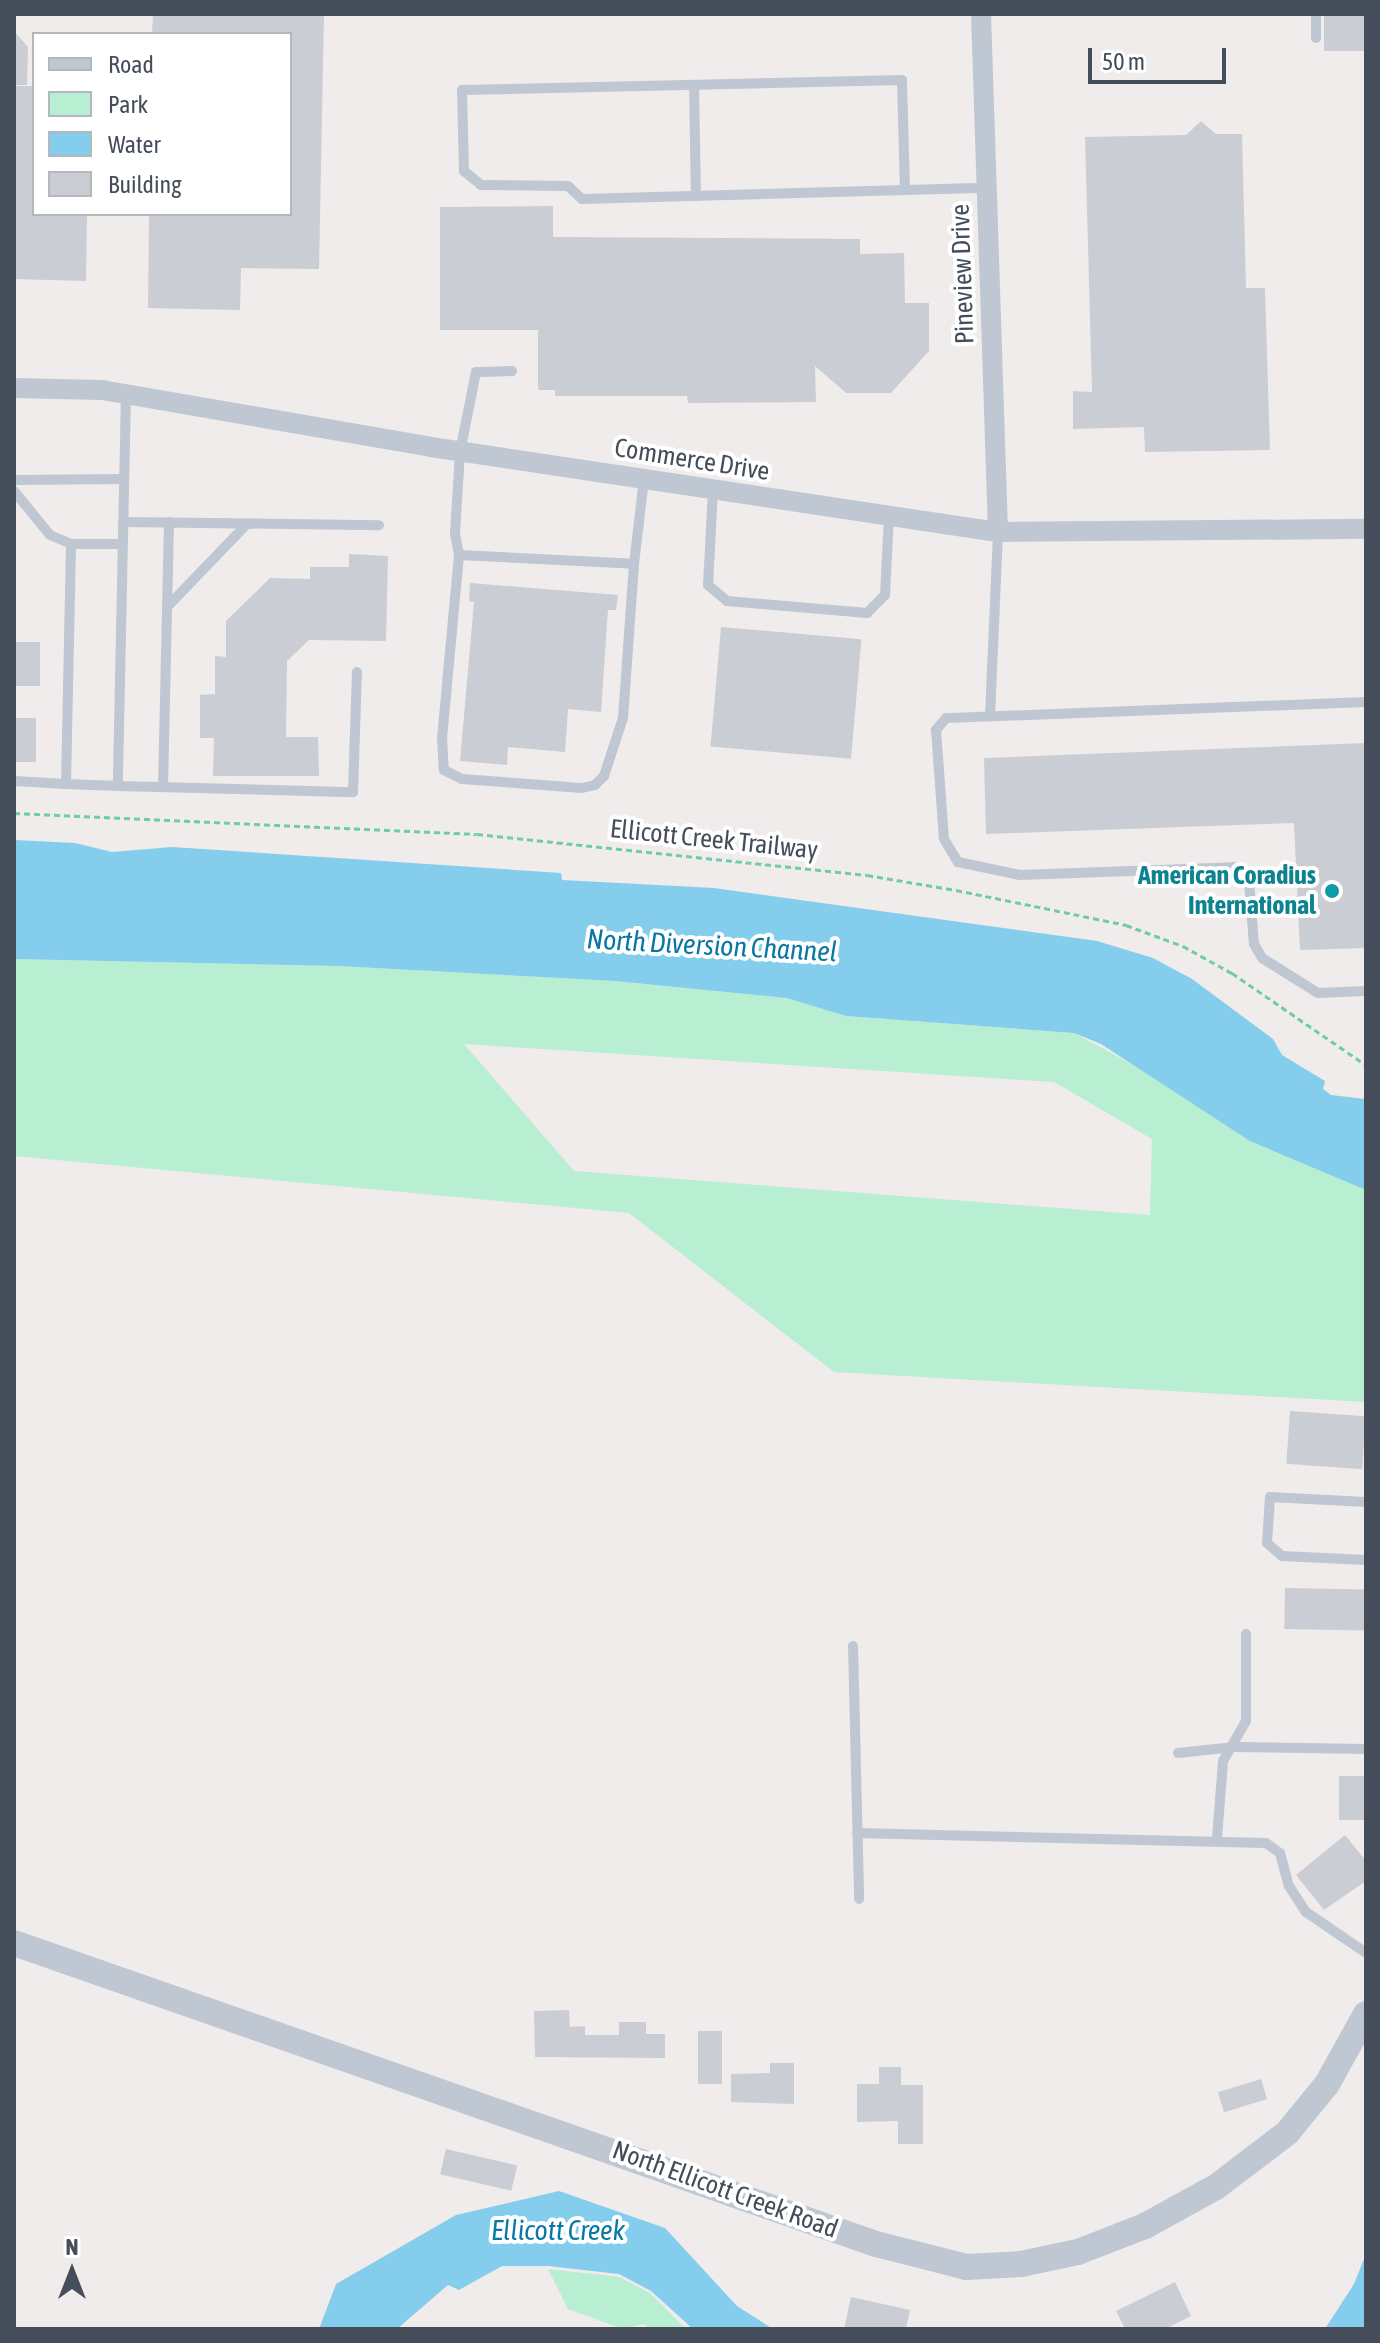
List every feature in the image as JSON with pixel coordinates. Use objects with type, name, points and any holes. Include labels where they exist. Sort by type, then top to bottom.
[{"type":"street","name":"Pineview Drive","points":[[981,14],[998,532]]},
{"type":"street","name":"Commerce Drive","points":[[14,388],[126,394],[460,452],[998,532],[1366,529]]},
{"type":"street","name":"North Ellicott Creek Road","points":[[14,1943],[876,2244],[966,2267],[1021,2264],[1078,2252],[1145,2226],[1216,2187],[1287,2133],[1327,2084],[1366,2014]]},
{"type":"lane","points":[[1316,14],[1316,38]]},
{"type":"lane","points":[[905,190],[902,80],[462,90],[464,171],[481,185],[568,186],[582,199],[986,188]]},
{"type":"lane","points":[[694,85],[696,196]]},
{"type":"lane","points":[[512,371],[476,372],[460,452],[455,534],[459,555],[442,737],[444,770],[462,779],[582,788],[595,785],[604,776],[623,718],[634,564],[644,479]]},
{"type":"lane","points":[[118,786],[126,394]]},
{"type":"lane","points":[[14,480],[124,479]]},
{"type":"lane","points":[[713,490],[708,585],[727,601],[867,613],[879,607],[885,595],[889,516]]},
{"type":"lane","points":[[14,491],[50,535],[71,544],[123,544]]},
{"type":"lane","points":[[123,522],[379,525]]},
{"type":"lane","points":[[163,787],[169,522]]},
{"type":"lane","points":[[168,606],[248,523]]},
{"type":"lane","points":[[990,716],[998,532]]},
{"type":"lane","points":[[66,784],[71,544]]},
{"type":"lane","points":[[459,555],[634,564]]},
{"type":"lane","points":[[14,781],[353,792],[357,672]]},
{"type":"lane","points":[[1366,702],[946,718],[936,730],[944,839],[958,862],[1020,875],[1234,867],[1249,881],[1254,944],[1262,958],[1318,993],[1366,991]]},
{"type":"lane","points":[[1366,1502],[1270,1497],[1267,1543],[1282,1556],[1366,1560]]},
{"type":"lane","points":[[1217,1838],[1220,1774],[1246,1721],[1246,1634]]},
{"type":"lane","points":[[853,1646],[859,1899]]},
{"type":"lane","points":[[1178,1753],[1235,1747],[1366,1749]]},
{"type":"lane","points":[[857,1833],[1217,1838],[1266,1843],[1280,1853],[1289,1886],[1306,1912],[1366,1953]]},
{"type":"path","name":"Ellicott Creek Trailway","points":[[14,813],[477,834],[867,875],[956,890],[1115,922],[1183,946],[1232,973],[1366,1065]]},
{"type":"green space","points":[[14,959],[338,966],[615,981],[787,998],[847,1016],[1074,1033],[1366,1190],[1366,1402],[834,1372],[629,1213],[14,1156]],"holes":[[[464,1044],[1054,1082],[1152,1139],[1150,1215],[574,1171]]]},
{"type":"green space","points":[[548,2269],[619,2277],[650,2293],[686,2329],[649,2329],[644,2324],[623,2329],[568,2309]]},
{"type":"water","name":"North Diversion Channel","points":[[14,840],[75,843],[112,852],[172,847],[561,873],[562,880],[714,888],[1097,941],[1153,958],[1192,979],[1273,1039],[1282,1055],[1325,1081],[1323,1089],[1331,1095],[1366,1099],[1366,1190],[1250,1141],[1101,1044],[1074,1033],[846,1016],[787,998],[615,981],[338,966],[14,959]]},
{"type":"water","name":"Ellicott Creek","points":[[559,2191],[665,2228],[737,2306],[773,2329],[693,2329],[651,2291],[619,2274],[548,2266],[502,2266],[459,2290],[448,2285],[397,2329],[319,2329],[336,2284],[456,2215]]},
{"type":"water","points":[[1366,2254],[1366,2329],[1325,2329],[1354,2284]]},
{"type":"building","points":[[153,14],[324,14],[319,269],[241,268],[240,310],[148,308],[149,216],[292,216],[292,32],[152,32]]},
{"type":"building","points":[[1324,14],[1366,14],[1366,51],[1324,51]]},
{"type":"building","points":[[14,31],[28,47],[27,85],[14,85]]},
{"type":"building","points":[[14,86],[32,86],[32,216],[87,216],[86,281],[14,279]]},
{"type":"building","points":[[1201,121],[1216,134],[1242,134],[1246,288],[1265,288],[1270,450],[1145,452],[1144,427],[1073,429],[1073,391],[1092,392],[1085,137],[1186,135]]},
{"type":"building","points":[[553,206],[553,237],[860,239],[860,254],[904,253],[905,303],[929,303],[929,351],[891,393],[846,393],[815,366],[816,402],[688,403],[687,396],[555,396],[555,390],[538,390],[538,330],[440,330],[440,207]]},
{"type":"building","points":[[349,554],[388,556],[386,641],[309,640],[287,661],[286,737],[318,737],[319,776],[213,776],[214,738],[200,738],[200,695],[215,694],[215,656],[226,657],[226,621],[270,578],[310,579],[310,567],[349,567]]},
{"type":"building","points":[[470,583],[618,595],[616,610],[608,610],[601,712],[568,709],[565,752],[508,747],[507,765],[460,761],[474,602],[469,601]]},
{"type":"building","points":[[721,627],[861,639],[851,759],[711,747]]},
{"type":"building","points":[[14,642],[40,642],[40,686],[14,686]]},
{"type":"building","points":[[14,718],[36,718],[36,762],[14,762]]},
{"type":"building","name":"American Coradius International","points":[[1366,743],[1366,948],[1300,950],[1294,823],[986,834],[984,758]]},
{"type":"building","points":[[1290,1411],[1366,1416],[1362,1469],[1286,1464]]},
{"type":"building","points":[[1285,1588],[1366,1589],[1365,1630],[1284,1629]]},
{"type":"building","points":[[1339,1776],[1366,1776],[1366,1820],[1339,1820]]},
{"type":"building","points":[[1345,1835],[1366,1861],[1366,1881],[1324,1910],[1296,1875]]},
{"type":"building","points":[[569,2010],[570,2027],[585,2026],[585,2035],[619,2035],[619,2022],[646,2022],[646,2034],[665,2034],[665,2058],[535,2057],[534,2011]]},
{"type":"building","points":[[698,2031],[722,2031],[722,2084],[698,2084]]},
{"type":"building","points":[[770,2063],[794,2063],[794,2104],[731,2102],[731,2074],[770,2073]]},
{"type":"building","points":[[879,2067],[901,2067],[901,2085],[923,2085],[923,2144],[898,2144],[898,2121],[857,2122],[857,2084],[879,2084]]},
{"type":"building","points":[[1261,2079],[1267,2099],[1224,2112],[1218,2092]]},
{"type":"building","points":[[446,2149],[517,2165],[511,2191],[440,2174]]},
{"type":"building","points":[[1175,2282],[1191,2316],[1165,2329],[1125,2329],[1116,2311]]},
{"type":"building","points":[[851,2297],[910,2310],[906,2329],[844,2329]]},
{"type":"place","name":"American Coradius International","points":[[1332,891]]}]
